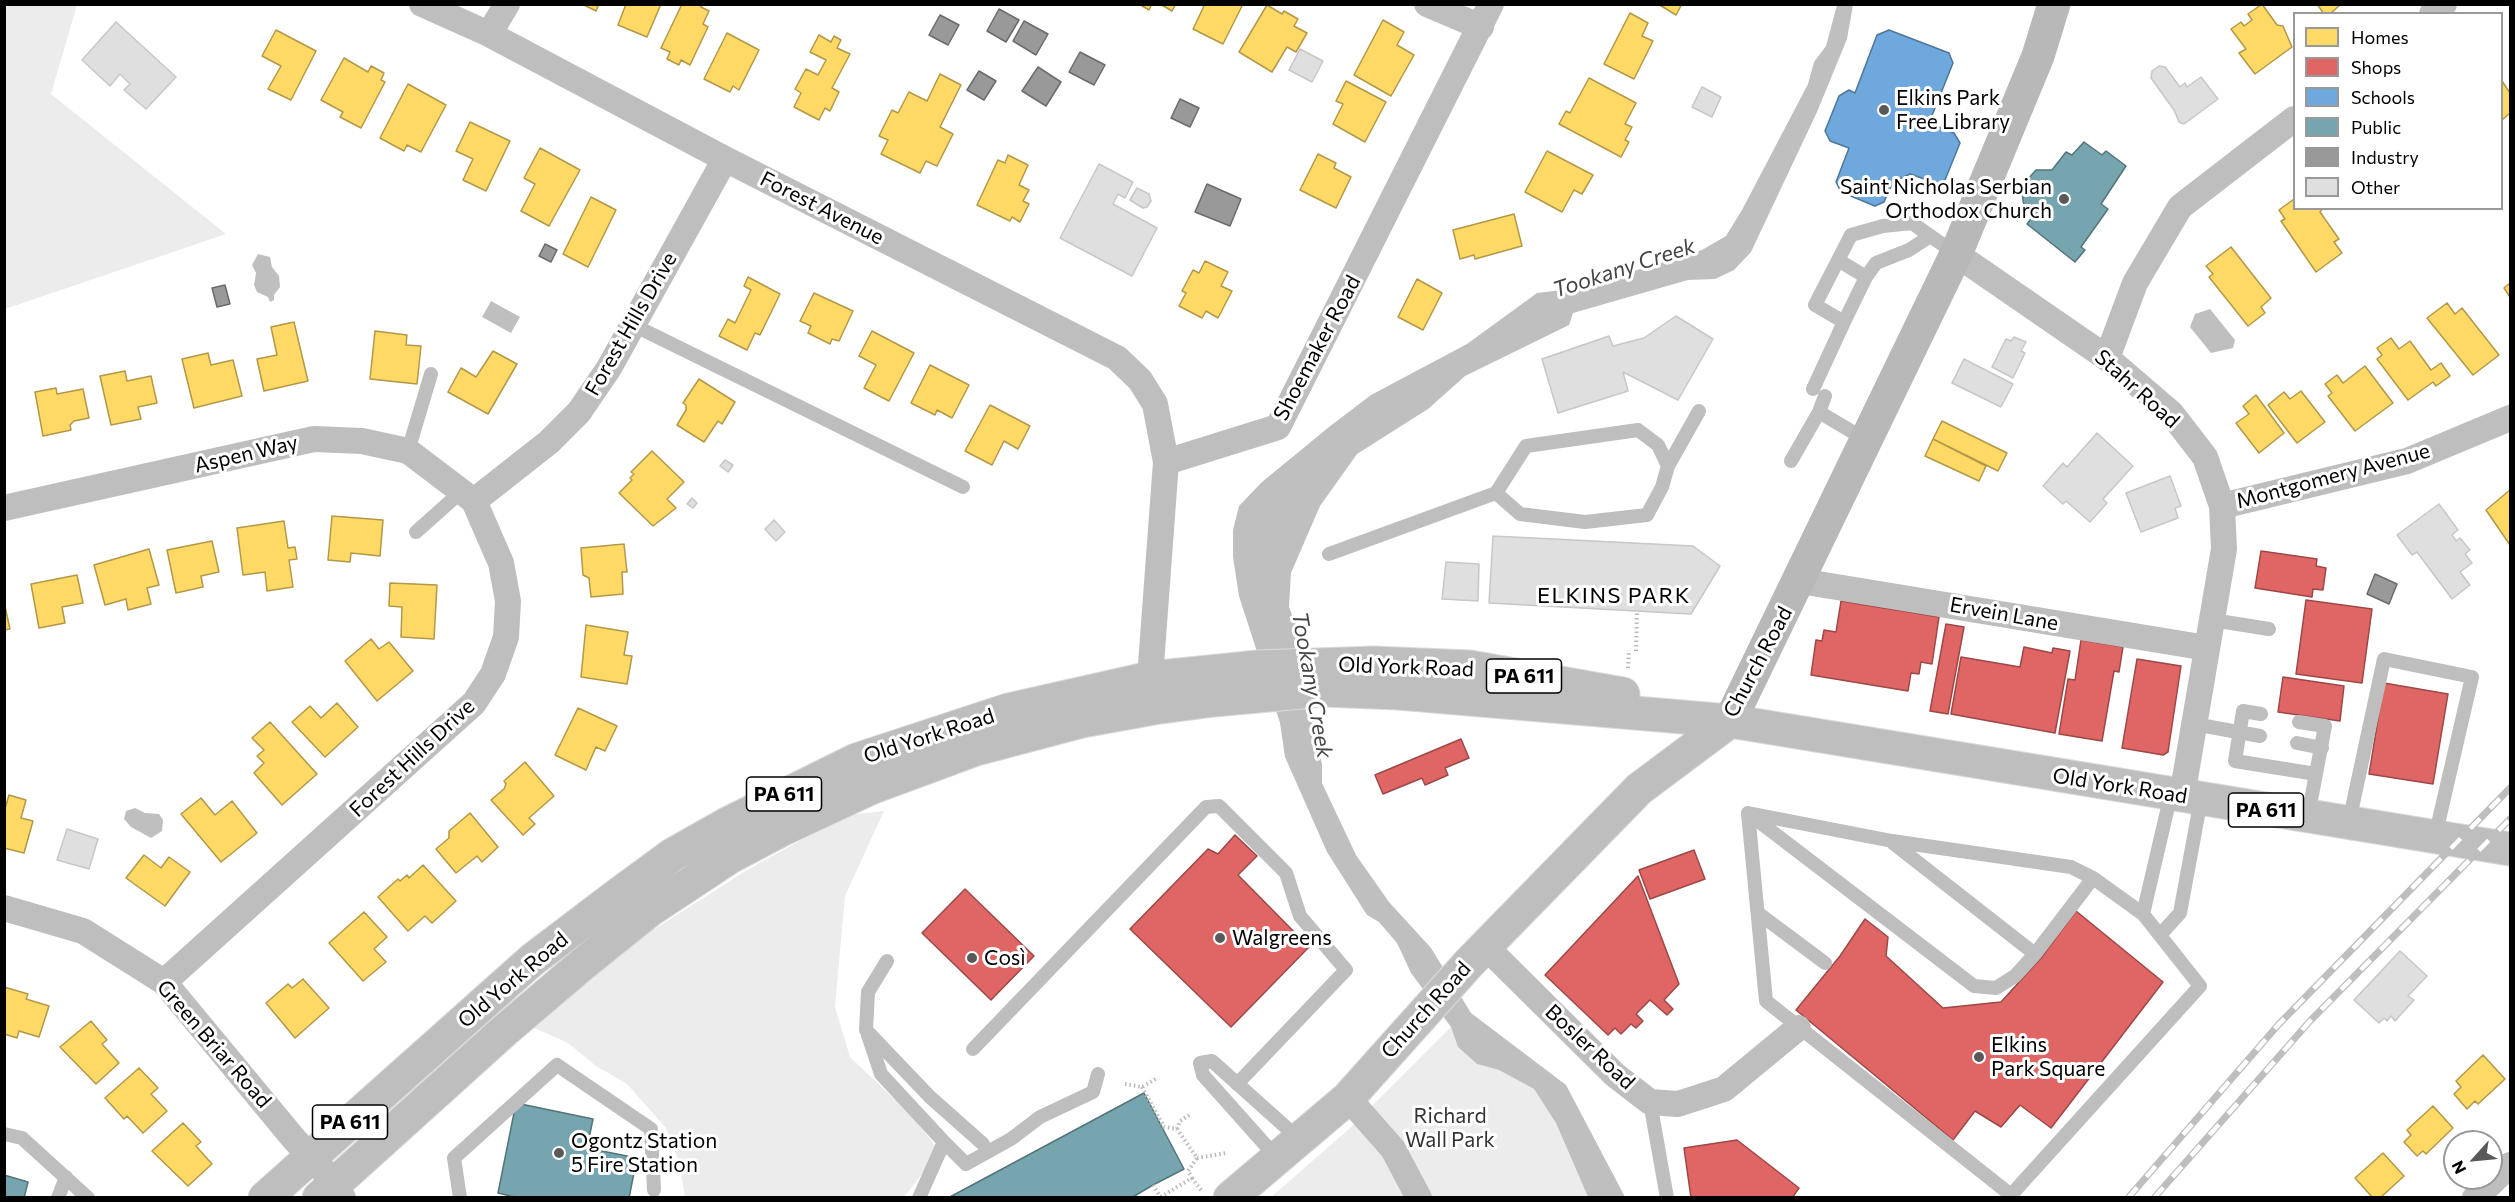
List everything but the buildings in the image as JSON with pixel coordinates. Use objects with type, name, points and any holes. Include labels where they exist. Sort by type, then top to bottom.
[{"type":"main road","name":"Old York Road","points":[[266,1197],[532,960],[672,855],[758,808],[856,760],[1008,710],[1150,678],[1263,681],[1319,678],[1373,663],[1470,667],[1600,688],[1730,721],[2511,849]]},
{"type":"main road","name":"Old York Road","points":[[339,1194],[504,1031],[650,910],[730,857],[783,829],[873,787],[980,747],[1082,721],[1214,700],[1263,681]]},
{"type":"main road","name":"Church Road","points":[[1233,1192],[1348,1098],[1477,954],[1639,789],[1730,721]]},
{"type":"street","name":"Forest Avenue","points":[[422,4],[489,34],[726,159],[1117,358],[1140,380],[1155,404],[1166,462]]},
{"type":"street","points":[[489,34],[507,4]]},
{"type":"street","points":[[1427,4],[1486,16]]},
{"type":"street","name":"Church Road","points":[[1730,721],[1868,441],[1956,254],[2038,56],[2054,4]]},
{"type":"street","name":"Shoemaker Road","points":[[1166,462],[1278,427],[1486,16]]},
{"type":"street","points":[[2107,358],[2135,283],[2180,207],[2293,121]]},
{"type":"street","name":"Forest Hills Drive","points":[[164,982],[474,703],[493,674],[506,637],[508,601],[501,563],[468,496],[549,442],[579,412],[609,368],[726,159]]},
{"type":"street","name":"Stahr Road","points":[[1956,254],[2107,358],[2171,413],[2205,457],[2222,506],[2224,549],[2194,724],[2185,796]]},
{"type":"street","name":"Montgomery Avenue","points":[[2222,506],[2407,460],[2511,418]]},
{"type":"street","name":"Aspen Way","points":[[4,508],[314,439],[362,441],[408,451],[468,496]]},
{"type":"street","points":[[1150,678],[1166,462]]},
{"type":"street","name":"Ervein Lane","points":[[1800,581],[2207,648]]},
{"type":"street","name":"Green Briar Road","points":[[4,908],[83,931],[164,982],[339,1194]]},
{"type":"street","name":"Bosler Road","points":[[1477,954],[1615,1075],[1650,1101],[1678,1104],[1724,1089],[1798,1028]]},
{"type":"street","points":[[1348,1098],[1393,1149],[1419,1197]]},
{"type":"street","points":[[2475,1197],[2511,1165]]},
{"type":"lane","points":[[1844,322],[1815,305],[1851,235],[1883,226],[1912,223],[1956,254]]},
{"type":"lane","points":[[1813,389],[1866,277],[1876,263],[1909,250],[1929,237]]},
{"type":"lane","points":[[1838,260],[1866,277]]},
{"type":"lane","points":[[633,325],[963,488]]},
{"type":"lane","points":[[408,451],[431,374]]},
{"type":"lane","points":[[1791,461],[1819,412],[1825,396]]},
{"type":"lane","points":[[1496,493],[1520,514],[1585,522],[1647,515],[1662,487],[1668,466],[1699,411]]},
{"type":"lane","points":[[1819,412],[1868,441]]},
{"type":"lane","points":[[1329,554],[1496,493],[1526,446],[1638,430],[1658,445],[1668,466]]},
{"type":"lane","points":[[416,532],[468,496]]},
{"type":"lane","points":[[2212,620],[2269,629]]},
{"type":"lane","points":[[2349,822],[2384,659],[2472,677],[2434,837]]},
{"type":"lane","points":[[2261,714],[2243,711],[2235,761],[2316,774]]},
{"type":"lane","points":[[2299,722],[2325,726],[2308,816]]},
{"type":"lane","points":[[2194,724],[2260,736]]},
{"type":"lane","points":[[2297,742],[2322,748]]},
{"type":"lane","points":[[2143,914],[2185,796]]},
{"type":"lane","points":[[2160,935],[2180,913],[2185,796]]},
{"type":"lane","points":[[973,1049],[1206,807],[1219,806],[1286,873],[1300,916],[1346,970],[1237,1084]]},
{"type":"lane","points":[[1748,813],[1974,986],[1996,988],[2015,976],[2035,954],[2093,878]]},
{"type":"lane","points":[[1748,813],[1892,841],[2071,867],[2093,878],[2143,914],[2200,986],[2011,1195],[1766,1001],[1748,813]]},
{"type":"lane","points":[[1892,841],[2035,954]]},
{"type":"lane","points":[[1758,913],[1825,963]]},
{"type":"lane","points":[[887,961],[868,992],[866,1030],[881,1074],[966,1164],[1011,1139],[1040,1117],[1093,1092],[1098,1074]]},
{"type":"lane","points":[[866,1030],[930,1097],[983,1144]]},
{"type":"lane","points":[[1212,1060],[1237,1084],[1288,1148],[1203,1075],[1200,1063],[1212,1060]]},
{"type":"lane","points":[[460,1197],[454,1158],[557,1065],[651,1129],[654,1191]]},
{"type":"lane","points":[[1650,1101],[1666,1197]]},
{"type":"lane","points":[[4,1134],[22,1138],[88,1197]]},
{"type":"lane","points":[[919,1197],[944,1142]]},
{"type":"lane","points":[[58,1197],[66,1177]]},
{"type":"path","points":[[1636,651],[1638,611]]},
{"type":"path","points":[[1628,668],[1629,650]]},
{"type":"path","points":[[1125,1084],[1142,1087],[1156,1078]]},
{"type":"path","points":[[1142,1087],[1164,1127],[1177,1129],[1197,1158]]},
{"type":"path","points":[[1177,1129],[1180,1121],[1191,1114]]},
{"type":"path","points":[[1227,1154],[1197,1158],[1188,1171],[1192,1178],[1233,1192]]},
{"type":"path","points":[[1153,1185],[1160,1197],[1192,1178]]},
{"type":"green space","points":[[4,5],[77,5],[51,94],[226,234],[5,309]]},
{"type":"green space","points":[[884,811],[845,896],[835,1007],[850,1057],[908,1112],[940,1151],[904,1197],[685,1197],[679,1162],[666,1128],[627,1084],[596,1066],[568,1043],[530,1026],[625,948],[747,870],[846,815]]},
{"type":"green space","name":"Richard Wall Park","points":[[1451,1027],[1458,1047],[1477,1064],[1499,1070],[1534,1089],[1556,1123],[1588,1197],[1270,1198],[1349,1129]]},
{"type":"shaded area","points":[[1837,5],[1853,5],[1847,39],[1817,112],[1751,252],[1734,270],[1715,279],[1688,280],[1573,313],[1569,325],[1465,376],[1428,409],[1357,454],[1320,506],[1291,573],[1289,607],[1300,635],[1311,720],[1322,764],[1322,783],[1356,855],[1389,902],[1431,948],[1471,1013],[1566,1085],[1625,1197],[1588,1197],[1556,1123],[1534,1089],[1499,1070],[1477,1064],[1458,1047],[1451,1027],[1411,973],[1397,943],[1379,922],[1367,915],[1327,852],[1285,757],[1280,723],[1239,596],[1233,557],[1233,530],[1239,506],[1262,482],[1329,427],[1371,395],[1467,344],[1537,293],[1570,289],[1634,271],[1702,250],[1726,236],[1808,84],[1814,62],[1826,46]]},
{"type":"shaded area","points":[[258,254],[270,257],[272,267],[279,276],[280,287],[274,295],[274,300],[270,302],[268,297],[257,292],[254,285],[256,273],[252,265]]},
{"type":"shaded area","points":[[491,301],[520,317],[511,333],[482,317]]},
{"type":"shaded area","points":[[2210,309],[2235,340],[2233,348],[2211,353],[2190,327],[2195,314]]},
{"type":"shaded area","points":[[135,808],[145,813],[159,814],[163,820],[162,831],[151,838],[131,827],[124,819],[126,811]]},
{"type":"railway","points":[[2128,1198],[2279,1024],[2510,788]]},
{"type":"railway","points":[[2154,1198],[2310,1021],[2510,819]]},
{"type":"place","name":"Elkins Park Free Library","points":[[1884,110]]},
{"type":"place","name":"Saint Nicholas Serbian Orthodox Church","points":[[2064,199]]},
{"type":"place","name":"Walgreens","points":[[1220,938]]},
{"type":"place","name":"Così","points":[[972,958]]},
{"type":"place","name":"Elkins Park Square","points":[[1979,1057]]},
{"type":"place","name":"Ogontz Station 5 Fire Station","points":[[559,1153]]},
{"type":"district","name":"ELKINS PARK","points":[[1614,596]]},
{"type":"water label","name":"Tookany Creek","points":[[1624,268]]},
{"type":"water label","name":"Tookany Creek","points":[[1312,685]]}]
